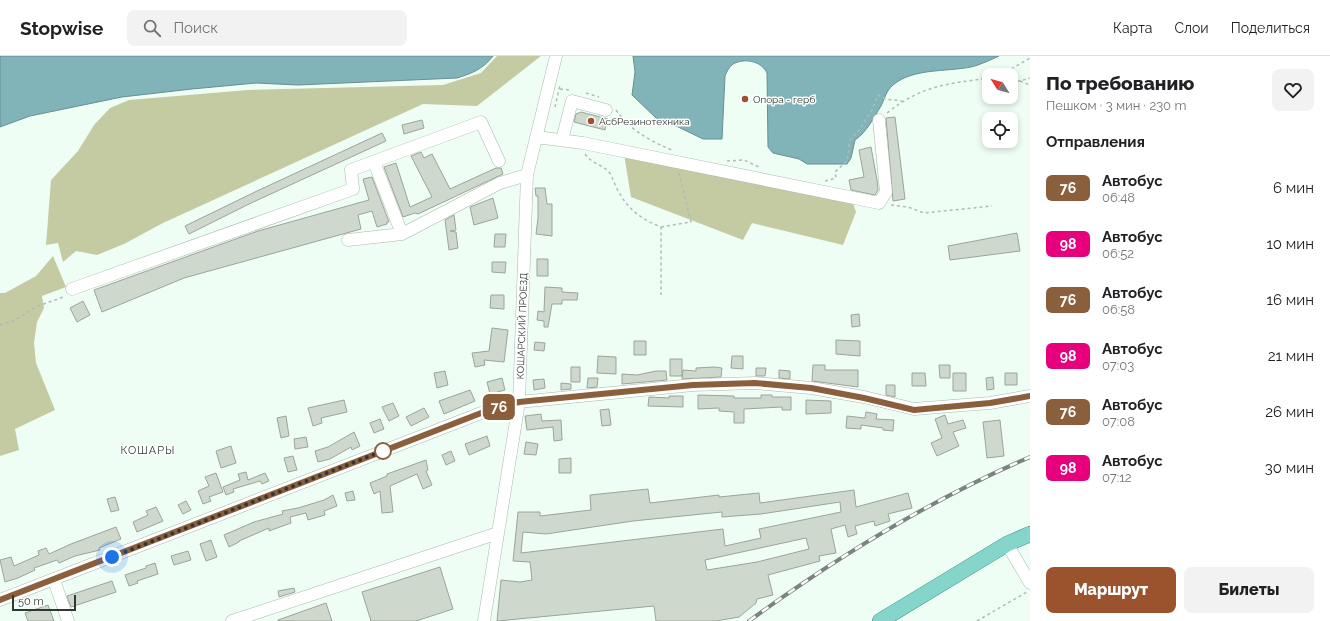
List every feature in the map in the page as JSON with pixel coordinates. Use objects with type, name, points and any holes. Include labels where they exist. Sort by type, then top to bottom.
[{"type":"main road","points":[[880,621],[1007,544],[1030,534]]},
{"type":"street","name":"КОШАРСКИЙ ПРОЕЗД","points":[[484,621],[519,402],[526,175],[556,56]]},
{"type":"street","points":[[562,140],[572,101],[610,108]]},
{"type":"street","points":[[536,137],[676,157],[879,204],[886,192],[880,120]]},
{"type":"street","points":[[72,289],[353,189],[351,170],[481,122],[499,161]]},
{"type":"street","points":[[374,162],[402,234]]},
{"type":"street","points":[[348,240],[402,234],[500,183],[526,175]]},
{"type":"street","points":[[0,600],[494,408],[519,402],[693,385],[755,383],[826,391],[914,410],[990,403],[1030,396]]},
{"type":"street","points":[[232,621],[498,533]]},
{"type":"street","points":[[1007,544],[1030,583]]},
{"type":"street","points":[[54,580],[68,621]]},
{"type":"path","points":[[1013,68],[1030,58]]},
{"type":"path","points":[[880,120],[902,101],[921,91],[938,85],[982,78]]},
{"type":"path","points":[[1020,81],[1030,78]]},
{"type":"path","points":[[1020,81],[1030,85]]},
{"type":"path","points":[[554,110],[560,89],[574,91]]},
{"type":"path","points":[[581,92],[601,98]]},
{"type":"path","points":[[820,181],[827,181],[836,178],[835,172],[847,160],[850,140],[859,130],[872,110],[878,95],[885,99],[902,101]]},
{"type":"path","points":[[583,143],[582,150],[591,162],[599,165],[609,172],[620,196],[638,216],[661,227],[691,222],[676,157],[640,134],[622,120],[610,108]]},
{"type":"path","points":[[725,161],[744,160],[760,168]]},
{"type":"path","points":[[879,204],[908,207],[924,213],[992,206]]},
{"type":"path","points":[[661,227],[661,295]]},
{"type":"path","points":[[0,325],[15,320],[38,306],[61,298],[72,289]]},
{"type":"path","points":[[977,621],[1030,591]]},
{"type":"green space","points":[[497,56],[541,56],[477,106],[423,104],[163,223],[124,244],[97,255],[76,251],[63,262],[58,243],[46,245],[51,180],[78,151],[94,125],[110,108],[129,100],[248,90],[443,85],[481,73]]},
{"type":"green space","points":[[624,154],[852,200],[856,212],[843,245],[752,223],[743,240],[631,197]]},
{"type":"green space","points":[[53,256],[66,287],[42,296],[44,308],[37,322],[34,343],[36,363],[55,410],[15,429],[19,450],[0,456],[0,293],[5,293],[36,276]]},
{"type":"water","points":[[0,56],[493,56],[477,70],[457,78],[298,85],[256,83],[192,89],[122,97],[30,116],[0,127]]},
{"type":"water","points":[[633,56],[999,56],[971,67],[920,73],[901,80],[893,85],[889,90],[870,124],[855,140],[851,158],[847,164],[807,164],[799,159],[773,153],[768,147],[767,73],[762,66],[754,62],[744,61],[733,64],[729,68],[725,76],[722,139],[703,139],[668,122],[656,118],[632,95],[635,72]]},
{"type":"building","name":"АсбРезинотехника","points":[[581,112],[608,119],[605,130],[574,122],[576,114]]},
{"type":"building","points":[[895,117],[905,199],[893,201],[886,118]]},
{"type":"building","points":[[422,120],[424,128],[404,134],[402,125]]},
{"type":"building","points":[[382,133],[386,141],[249,204],[189,234],[185,226],[257,191]]},
{"type":"building","points":[[871,147],[878,190],[875,195],[851,190],[849,180],[864,177],[859,150]]},
{"type":"building","points":[[421,152],[424,158],[432,154],[450,189],[496,168],[501,168],[503,174],[418,214],[415,213],[403,217],[384,167],[396,163],[410,207],[432,197],[411,156]]},
{"type":"building","points":[[372,177],[389,222],[387,222],[387,224],[377,227],[372,211],[358,215],[361,229],[184,278],[102,312],[94,290],[258,231],[369,200],[363,179]]},
{"type":"building","points":[[535,188],[545,188],[547,204],[552,204],[552,236],[536,234],[538,196],[536,196]]},
{"type":"building","points":[[493,198],[498,218],[474,225],[470,207]]},
{"type":"building","points":[[454,215],[456,230],[450,231],[456,232],[458,248],[449,250],[445,220]]},
{"type":"building","points":[[1017,233],[1020,251],[950,260],[948,246]]},
{"type":"building","points":[[495,234],[506,234],[505,247],[494,247]]},
{"type":"building","points":[[537,259],[548,259],[548,276],[537,276]]},
{"type":"building","points":[[492,262],[506,262],[505,273],[492,272]]},
{"type":"building","points":[[545,287],[562,288],[562,292],[578,293],[577,300],[562,300],[562,304],[552,304],[548,327],[544,327],[544,321],[537,320],[538,311],[544,312]]},
{"type":"building","points":[[491,295],[504,295],[504,309],[490,308]]},
{"type":"building","points":[[83,301],[90,315],[77,322],[70,308]]},
{"type":"building","points":[[859,314],[860,326],[852,327],[851,315]]},
{"type":"building","points":[[492,328],[508,330],[504,362],[484,360],[485,365],[475,367],[472,353],[489,351]]},
{"type":"building","points":[[836,340],[860,341],[860,356],[836,354]]},
{"type":"building","points":[[634,341],[646,341],[646,355],[634,355]]},
{"type":"building","points":[[535,342],[545,343],[544,351],[534,350]]},
{"type":"building","points":[[598,356],[616,357],[616,374],[597,373]]},
{"type":"building","points":[[732,356],[743,356],[743,369],[731,368]]},
{"type":"building","points":[[670,359],[682,359],[682,376],[670,376]]},
{"type":"building","points":[[813,365],[825,365],[825,370],[858,370],[858,387],[812,381]]},
{"type":"building","points":[[939,365],[950,365],[950,378],[940,378]]},
{"type":"building","points":[[571,367],[580,367],[580,382],[571,382]]},
{"type":"building","points":[[696,368],[722,368],[721,377],[682,379],[683,370],[696,371]]},
{"type":"building","points":[[756,368],[766,368],[765,376],[756,376]]},
{"type":"building","points":[[779,370],[790,371],[790,379],[779,378]]},
{"type":"building","points":[[445,371],[448,385],[437,388],[434,373]]},
{"type":"building","points":[[656,371],[666,371],[667,380],[622,384],[622,374],[637,375]]},
{"type":"building","points":[[912,373],[925,373],[926,386],[912,386]]},
{"type":"building","points":[[953,373],[966,373],[966,391],[953,391]]},
{"type":"building","points":[[1005,373],[1017,373],[1017,385],[1005,385]]},
{"type":"building","points":[[993,377],[994,389],[987,390],[986,378]]},
{"type":"building","points":[[502,378],[505,390],[490,394],[487,382]]},
{"type":"building","points":[[588,378],[598,378],[597,387],[587,388]]},
{"type":"building","points":[[544,379],[545,388],[534,390],[533,380]]},
{"type":"building","points":[[561,383],[571,384],[571,389],[561,390]]},
{"type":"building","points":[[886,385],[895,385],[895,397],[886,395]]},
{"type":"building","points":[[470,390],[475,401],[444,414],[439,401]]},
{"type":"building","points":[[698,395],[734,396],[734,398],[761,398],[761,395],[772,395],[772,397],[791,397],[791,410],[782,410],[782,407],[744,409],[744,423],[734,423],[734,412],[719,411],[719,408],[698,409]]},
{"type":"building","points":[[669,396],[683,396],[683,407],[648,406],[649,397],[669,398]]},
{"type":"building","points":[[344,400],[347,412],[321,418],[322,423],[313,426],[308,408]]},
{"type":"building","points":[[806,400],[831,401],[831,413],[806,414]]},
{"type":"building","points":[[393,403],[399,416],[389,421],[382,407]]},
{"type":"building","points":[[424,408],[429,417],[411,426],[406,417]]},
{"type":"building","points":[[609,409],[611,425],[602,426],[600,410]]},
{"type":"building","points":[[866,412],[877,414],[876,419],[894,420],[893,431],[861,425],[861,429],[846,428],[847,416],[865,418]]},
{"type":"building","points":[[541,414],[542,421],[561,420],[562,440],[554,441],[553,427],[527,430],[525,416]]},
{"type":"building","points":[[945,415],[948,424],[963,420],[966,428],[953,432],[959,446],[937,456],[931,443],[942,438],[935,419]]},
{"type":"building","points":[[286,416],[289,436],[281,438],[277,418]]},
{"type":"building","points":[[380,419],[384,429],[374,433],[370,423]]},
{"type":"building","points":[[1000,420],[1004,456],[987,458],[983,422]]},
{"type":"building","points":[[354,432],[360,446],[352,450],[351,447],[330,459],[318,462],[315,451],[328,447]]},
{"type":"building","points":[[487,436],[490,446],[469,455],[465,444]]},
{"type":"building","points":[[306,437],[308,447],[295,449],[294,439]]},
{"type":"building","points":[[526,442],[538,444],[536,455],[524,454]]},
{"type":"building","points":[[231,446],[236,463],[221,468],[216,451]]},
{"type":"building","points":[[451,451],[455,461],[446,465],[442,455]]},
{"type":"building","points":[[293,456],[297,470],[288,472],[284,458]]},
{"type":"building","points":[[571,458],[571,473],[559,473],[559,459]]},
{"type":"building","points":[[426,460],[428,470],[426,471],[432,485],[423,489],[417,474],[390,486],[393,512],[382,513],[380,491],[374,494],[370,483],[387,476],[387,474]]},
{"type":"building","points":[[246,472],[248,480],[265,473],[269,481],[262,484],[260,481],[233,489],[234,492],[226,495],[223,487],[240,480],[238,474]]},
{"type":"building","points":[[216,473],[223,492],[209,497],[211,501],[203,504],[198,491],[209,486],[205,477]]},
{"type":"building","points":[[648,489],[650,503],[719,495],[719,497],[759,493],[760,503],[854,490],[856,507],[908,493],[912,508],[888,514],[890,521],[875,526],[874,521],[855,526],[857,534],[848,537],[845,525],[831,529],[836,553],[819,556],[820,561],[768,575],[773,595],[757,599],[756,603],[739,617],[716,621],[656,621],[654,606],[497,621],[501,580],[520,582],[532,580],[530,562],[513,561],[518,512],[540,512],[540,516],[591,510],[590,495]],"holes":[[[840,502],[841,512],[759,529],[761,538],[725,546],[723,529],[521,553],[523,532],[546,534],[633,521],[722,512],[722,517],[761,514]],[[806,538],[809,549],[757,562],[707,570],[705,560]]]},
{"type":"building","points":[[353,491],[355,500],[347,501],[345,493]]},
{"type":"building","points":[[333,495],[337,506],[324,511],[325,515],[308,520],[306,513],[290,517],[291,523],[269,531],[269,528],[229,547],[224,535],[254,522],[283,514],[282,511],[324,500]]},
{"type":"building","points":[[115,497],[119,510],[111,512],[107,499]]},
{"type":"building","points":[[186,501],[191,510],[183,514],[178,505]]},
{"type":"building","points":[[156,507],[163,521],[137,532],[133,522],[148,515],[146,511]]},
{"type":"building","points":[[116,527],[121,539],[99,548],[100,550],[75,556],[59,563],[57,560],[34,568],[35,570],[5,582],[0,560],[11,557],[14,566],[39,555],[38,551],[46,548],[49,554]]},
{"type":"building","points":[[211,540],[217,557],[206,561],[200,544]]},
{"type":"building","points":[[188,551],[191,560],[174,565],[171,556]]},
{"type":"building","points":[[155,563],[158,574],[137,581],[138,583],[129,586],[125,575],[146,568],[146,566]]},
{"type":"building","points":[[440,567],[453,609],[416,621],[371,621],[362,592]]},
{"type":"building","points":[[112,581],[116,592],[71,607],[67,596]]},
{"type":"building","points":[[294,588],[295,592],[279,597],[278,591]]},
{"type":"building","points":[[326,603],[332,621],[278,621],[278,620]]},
{"type":"building","points":[[48,605],[54,621],[28,621],[25,613]]},
{"type":"railway","points":[[749,621],[816,574],[885,531],[956,492],[1030,457]]},
{"type":"bus line","name":"76","points":[[0,600],[494,408],[519,402],[693,385],[755,383],[811,388],[864,398],[914,410],[990,403],[1030,396]]},
{"type":"place","name":"Опора - герб","points":[[745,99]]},
{"type":"place","name":"АсбРезинотехника","points":[[591,121]]},
{"type":"district","name":"КОШАРЫ","points":[[148,450]]},
{"type":"route","points":[[112,557],[383,451]]}]
